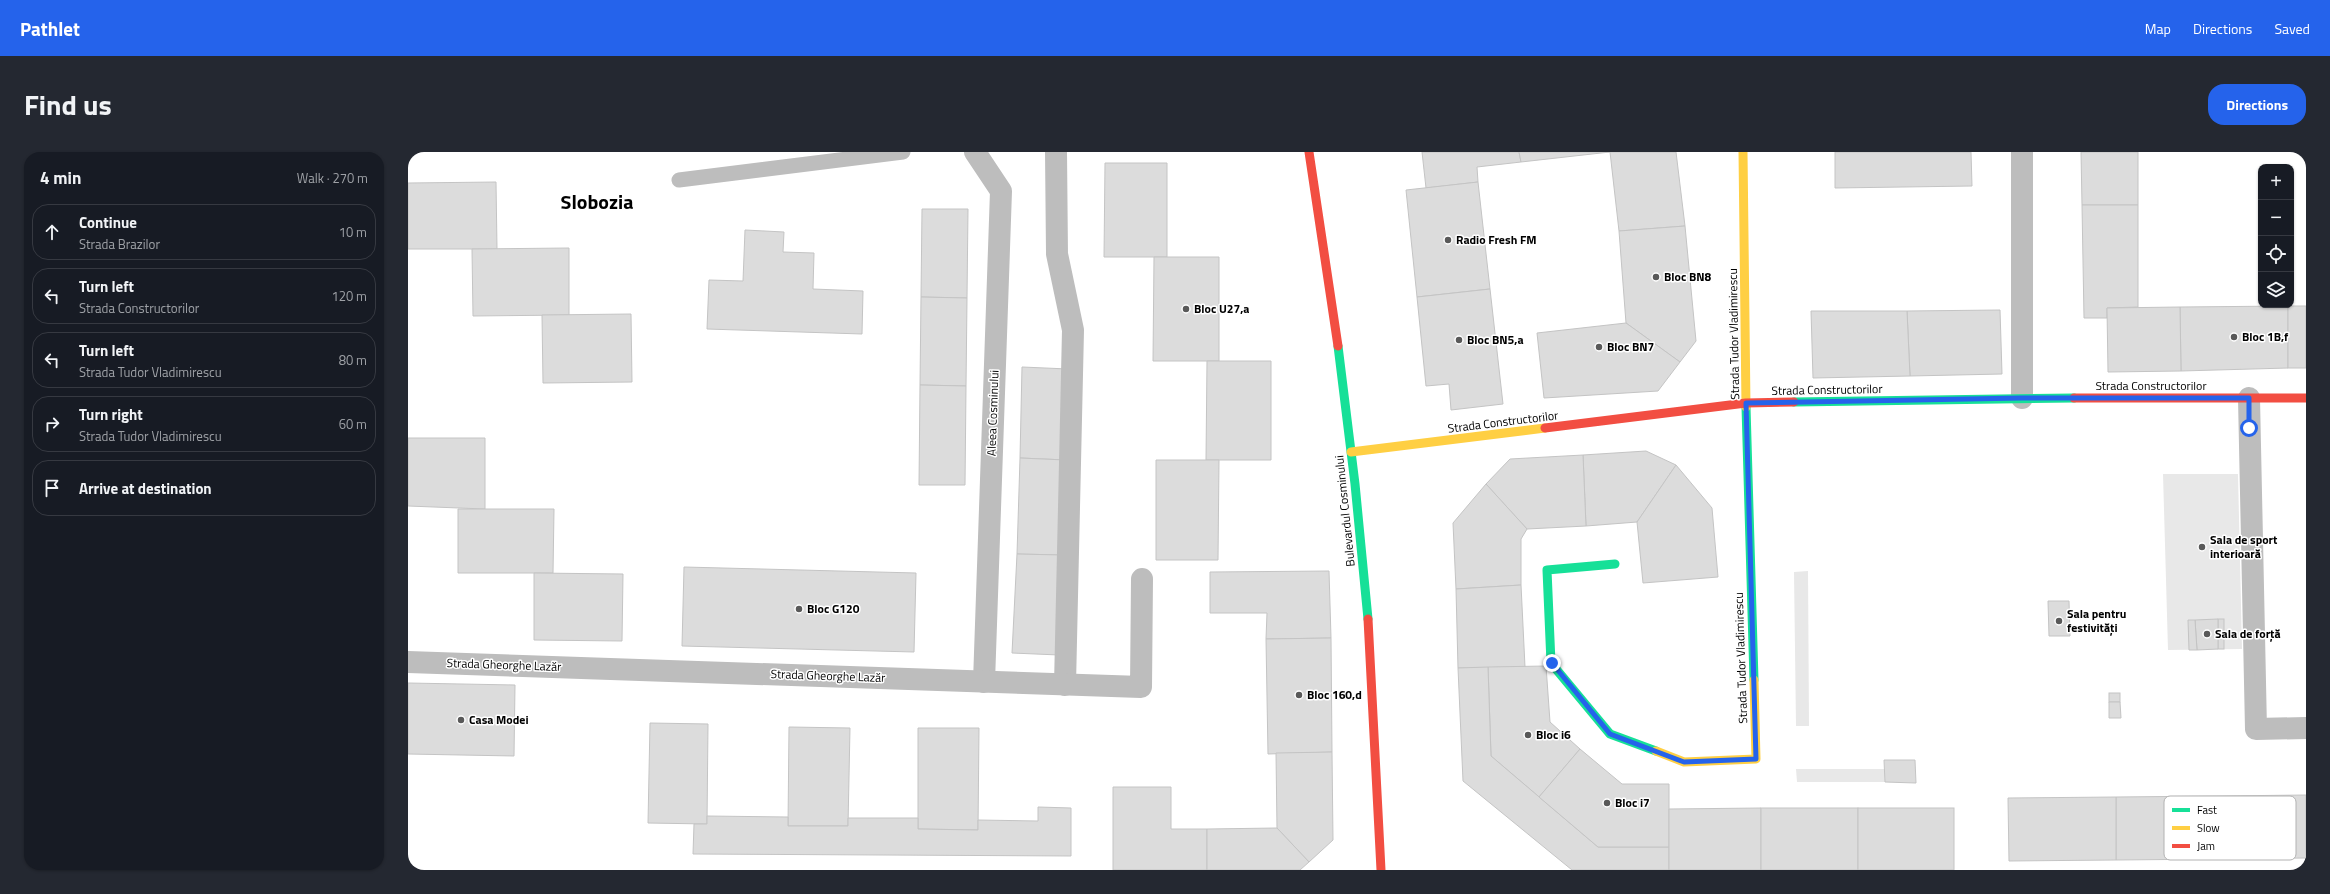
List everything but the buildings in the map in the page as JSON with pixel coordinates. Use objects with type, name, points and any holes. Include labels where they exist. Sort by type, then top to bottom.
[{"type":"street","name":"Aleea Cosminului","points":[[975,152],[1001,191],[984,682]]},
{"type":"street","points":[[1056,152],[1057,254],[1072,330],[1065,685]]},
{"type":"street","name":"Bulevardul Cosminului","points":[[1309,152],[1351,452],[1366,593],[1378,780],[1381,870]]},
{"type":"street","name":"Strada Tudor Vladimirescu","points":[[1615,564],[1547,570],[1552,663],[1610,734],[1684,762],[1756,759],[1746,403],[1743,152]]},
{"type":"street","points":[[2022,152],[2022,398]]},
{"type":"street","name":"Strada Constructorilor","points":[[1351,452],[1746,403],[2022,398],[2306,398]]},
{"type":"street","points":[[2249,398],[2256,728],[2306,728]]},
{"type":"street","name":"Strada Gheorghe Lazăr","points":[[408,662],[1141,687],[1142,579]]},
{"type":"lane","points":[[679,180],[903,152]]},
{"type":"shaded area","name":"Sala de sport interioară","points":[[2163,474],[2238,474],[2242,649],[2168,650]]},
{"type":"shaded area","points":[[1808,571],[1809,726],[1796,726],[1794,572]]},
{"type":"shaded area","points":[[1796,769],[1885,769],[1885,782],[1797,782]]},
{"type":"traffic: fast","points":[[1338,346],[1355,484],[1368,619]]},
{"type":"traffic: fast","points":[[1794,402],[2074,398]]},
{"type":"traffic: fast","points":[[1746,407],[1754,680]]},
{"type":"traffic: fast","points":[[1615,564],[1547,570],[1551,663],[1610,734],[1656,751]]},
{"type":"traffic: slow","points":[[1743,152],[1746,407]]},
{"type":"traffic: slow","points":[[1351,452],[1545,428]]},
{"type":"traffic: slow","points":[[1656,751],[1684,762],[1756,759],[1754,680]]},
{"type":"traffic: jam","points":[[1309,152],[1338,346]]},
{"type":"traffic: jam","points":[[2074,398],[2306,398]]},
{"type":"traffic: jam","points":[[1545,428],[1746,403],[1794,402]]},
{"type":"traffic: jam","points":[[1368,619],[1381,870]]},
{"type":"place","name":"Radio Fresh FM","points":[[1448,240]]},
{"type":"place","name":"Bloc BN8","points":[[1656,277]]},
{"type":"place","name":"Bloc U27,a","points":[[1186,309]]},
{"type":"place","name":"Bloc 1B,f","points":[[2234,337]]},
{"type":"place","name":"Bloc BN5,a","points":[[1459,340]]},
{"type":"place","name":"Bloc BN7","points":[[1599,347]]},
{"type":"place","name":"Sala de sport interioară","points":[[2202,547]]},
{"type":"place","name":"Bloc G120","points":[[799,609]]},
{"type":"place","name":"Sala pentru festivități","points":[[2059,621]]},
{"type":"place","name":"Sala de forță","points":[[2207,634]]},
{"type":"place","name":"Bloc 160,d","points":[[1299,695]]},
{"type":"place","name":"Casa Modei","points":[[461,720]]},
{"type":"place","name":"Bloc i6","points":[[1528,735]]},
{"type":"place","name":"Bloc i7","points":[[1607,803]]},
{"type":"district","name":"Slobozia","points":[[597,202]]},
{"type":"route","points":[[1552,663],[1610,734],[1684,762],[1756,759],[1746,403],[2022,398],[2249,398],[2249,428]]}]
